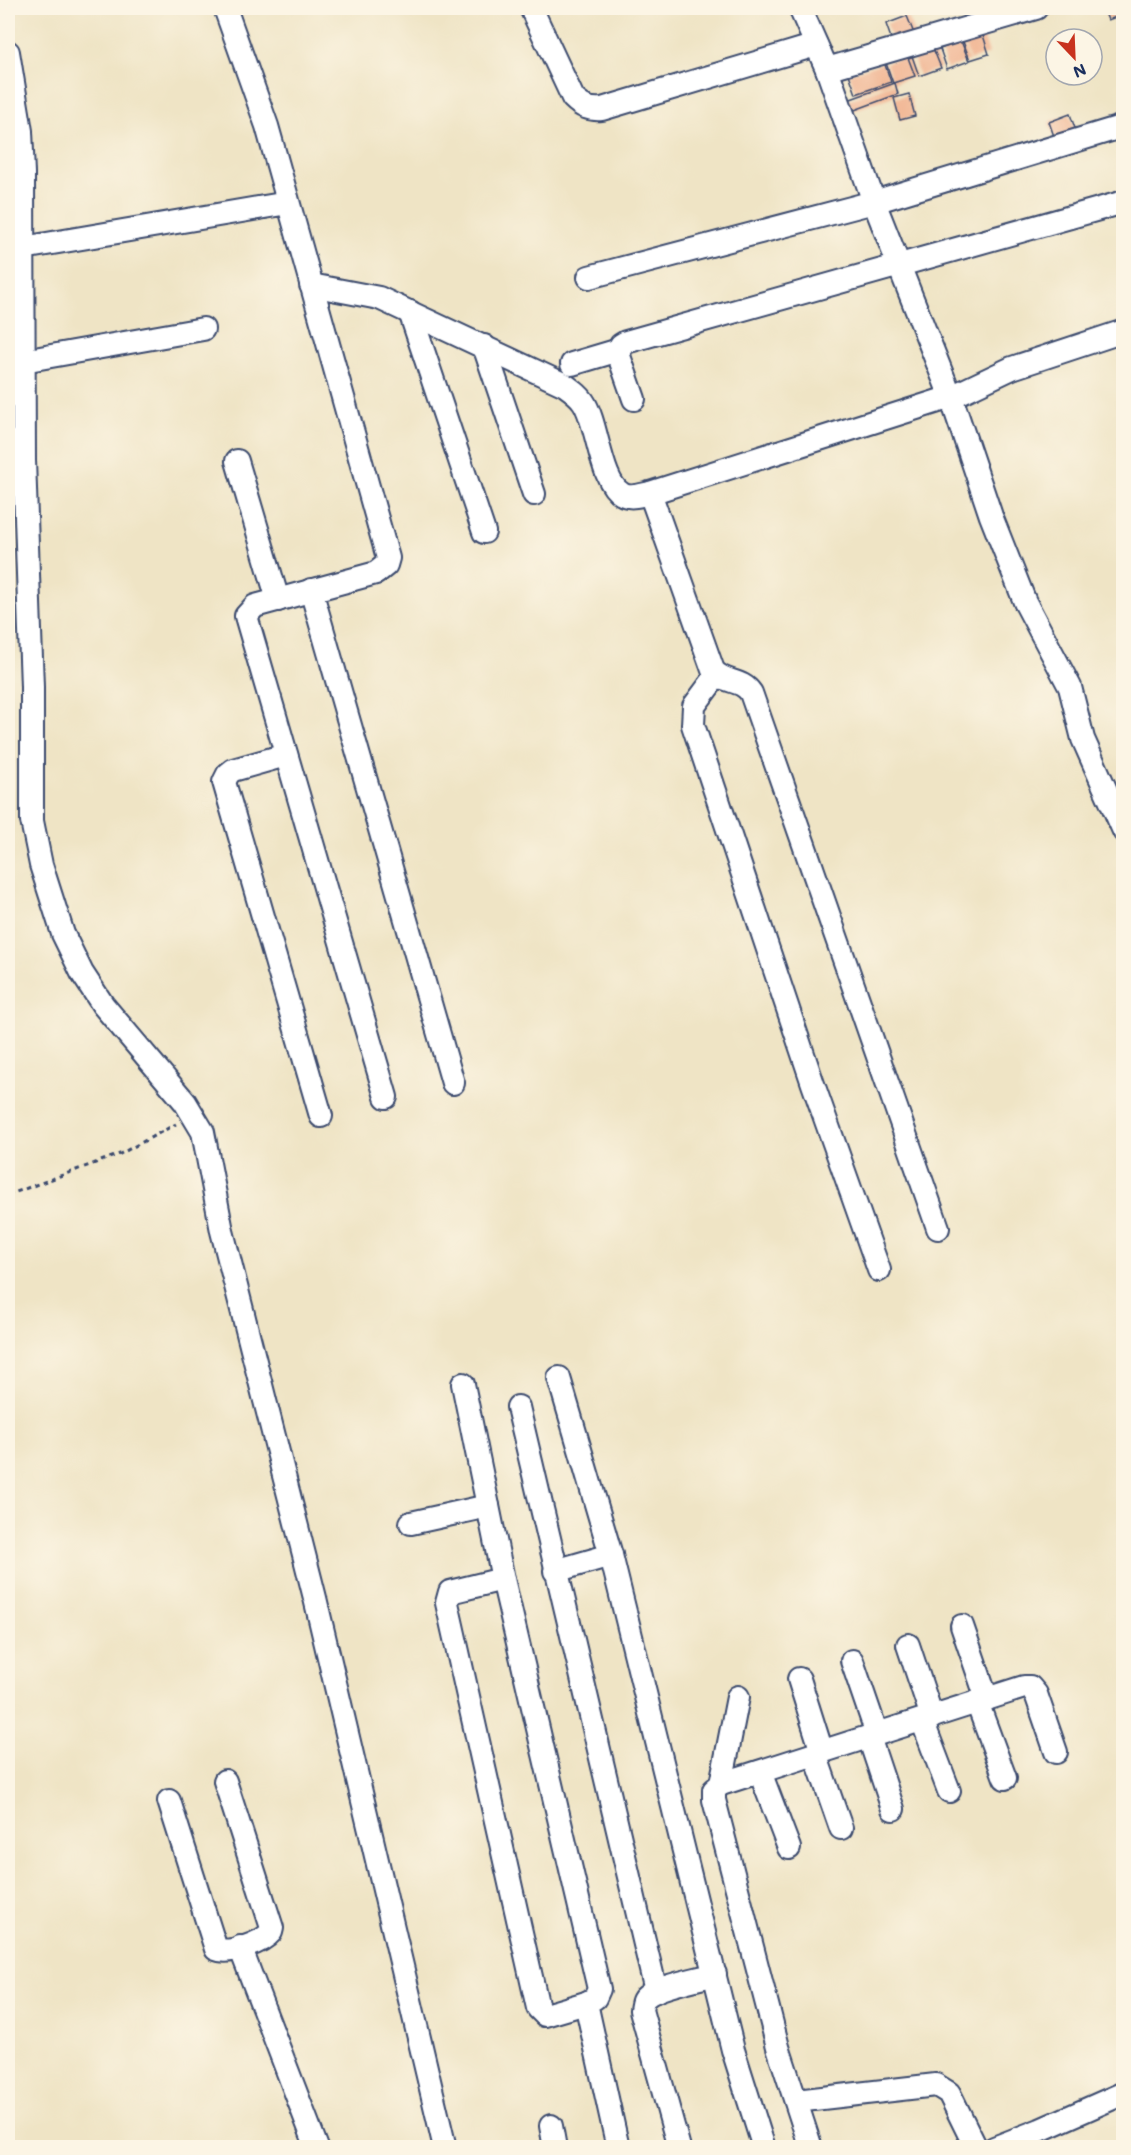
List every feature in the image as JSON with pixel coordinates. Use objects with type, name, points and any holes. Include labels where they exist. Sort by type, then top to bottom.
[{"type":"street","points":[[225,8],[267,126],[388,558],[386,565],[376,573],[255,606],[246,616],[386,1097]]},
{"type":"street","points":[[531,8],[573,98],[581,106],[591,110],[602,109],[816,45]]},
{"type":"street","points":[[800,8],[827,69],[874,202],[951,397],[991,516],[1025,602],[1070,687],[1083,739],[1124,831]]},
{"type":"street","points":[[827,69],[1036,8]]},
{"type":"street","points":[[8,52],[21,131],[23,361],[35,843],[63,934],[82,974],[103,1005],[193,1114],[203,1132],[225,1242],[315,1598],[445,2148]]},
{"type":"street","points":[[589,277],[874,202],[1124,126]]},
{"type":"street","points":[[572,364],[619,350],[626,342],[900,267],[1124,202]]},
{"type":"street","points":[[23,248],[288,203]]},
{"type":"street","points":[[311,285],[365,293],[484,346],[577,393],[587,407],[610,480],[616,489],[628,496],[650,493],[951,397],[1012,368],[1124,331]]},
{"type":"street","points":[[410,312],[484,532]]},
{"type":"street","points":[[23,361],[203,329]]},
{"type":"street","points":[[484,346],[534,494]]},
{"type":"street","points":[[619,350],[634,399]]},
{"type":"street","points":[[237,461],[278,600]]},
{"type":"street","points":[[650,493],[717,675]]},
{"type":"street","points":[[311,590],[453,1083]]},
{"type":"street","points":[[717,675],[742,683],[751,693],[938,1228]]},
{"type":"street","points":[[717,675],[694,706],[693,725],[813,1084],[879,1270]]},
{"type":"street","points":[[286,755],[233,770],[224,782],[321,1116]]},
{"type":"street","points":[[559,1378],[611,1555],[733,2049],[764,2148]]},
{"type":"street","points":[[463,1384],[503,1579],[599,1989],[595,1998],[586,2003],[545,2015],[537,2008],[447,1603],[450,1592],[503,1579]]},
{"type":"street","points":[[518,1407],[656,1991]]},
{"type":"street","points":[[411,1523],[488,1506]]},
{"type":"street","points":[[555,1571],[611,1555]]},
{"type":"street","points":[[962,1626],[1005,1778]]},
{"type":"street","points":[[908,1645],[949,1791]]},
{"type":"street","points":[[852,1661],[893,1809]]},
{"type":"street","points":[[799,1679],[841,1828]]},
{"type":"street","points":[[810,2148],[778,2047],[714,1800],[714,1790],[721,1784],[1024,1686],[1036,1694],[1056,1752]]},
{"type":"street","points":[[721,1784],[738,1696]]},
{"type":"street","points":[[760,1772],[789,1848]]},
{"type":"street","points":[[169,1801],[213,1944],[219,1951],[262,1940],[272,1932],[272,1928],[225,1781]]},
{"type":"street","points":[[240,1947],[317,2148]]},
{"type":"street","points":[[679,2148],[641,2010],[644,1998],[656,1991],[715,1974]]},
{"type":"street","points":[[586,2003],[618,2148]]},
{"type":"street","points":[[796,2101],[936,2085],[949,2093],[976,2148]]},
{"type":"street","points":[[994,2148],[1044,2139],[1124,2093]]},
{"type":"path","points":[[8,1195],[120,1154],[193,1114]]},
{"type":"building","points":[[1103,8],[1124,8],[1124,14],[1108,20]]},
{"type":"building","points":[[907,16],[915,36],[893,44],[886,24]]},
{"type":"building","points":[[982,32],[989,54],[970,60],[962,39]]},
{"type":"building","points":[[961,41],[969,61],[947,69],[940,49]]},
{"type":"building","points":[[933,48],[941,68],[919,76],[912,56]]},
{"type":"building","points":[[907,55],[915,76],[893,83],[886,63]]},
{"type":"building","points":[[884,62],[891,82],[856,94],[849,74]]},
{"type":"building","points":[[895,83],[898,94],[852,111],[848,100]]},
{"type":"building","points":[[909,94],[915,116],[900,120],[894,98]]},
{"type":"building","points":[[1070,114],[1077,134],[1056,142],[1049,122]]}]
